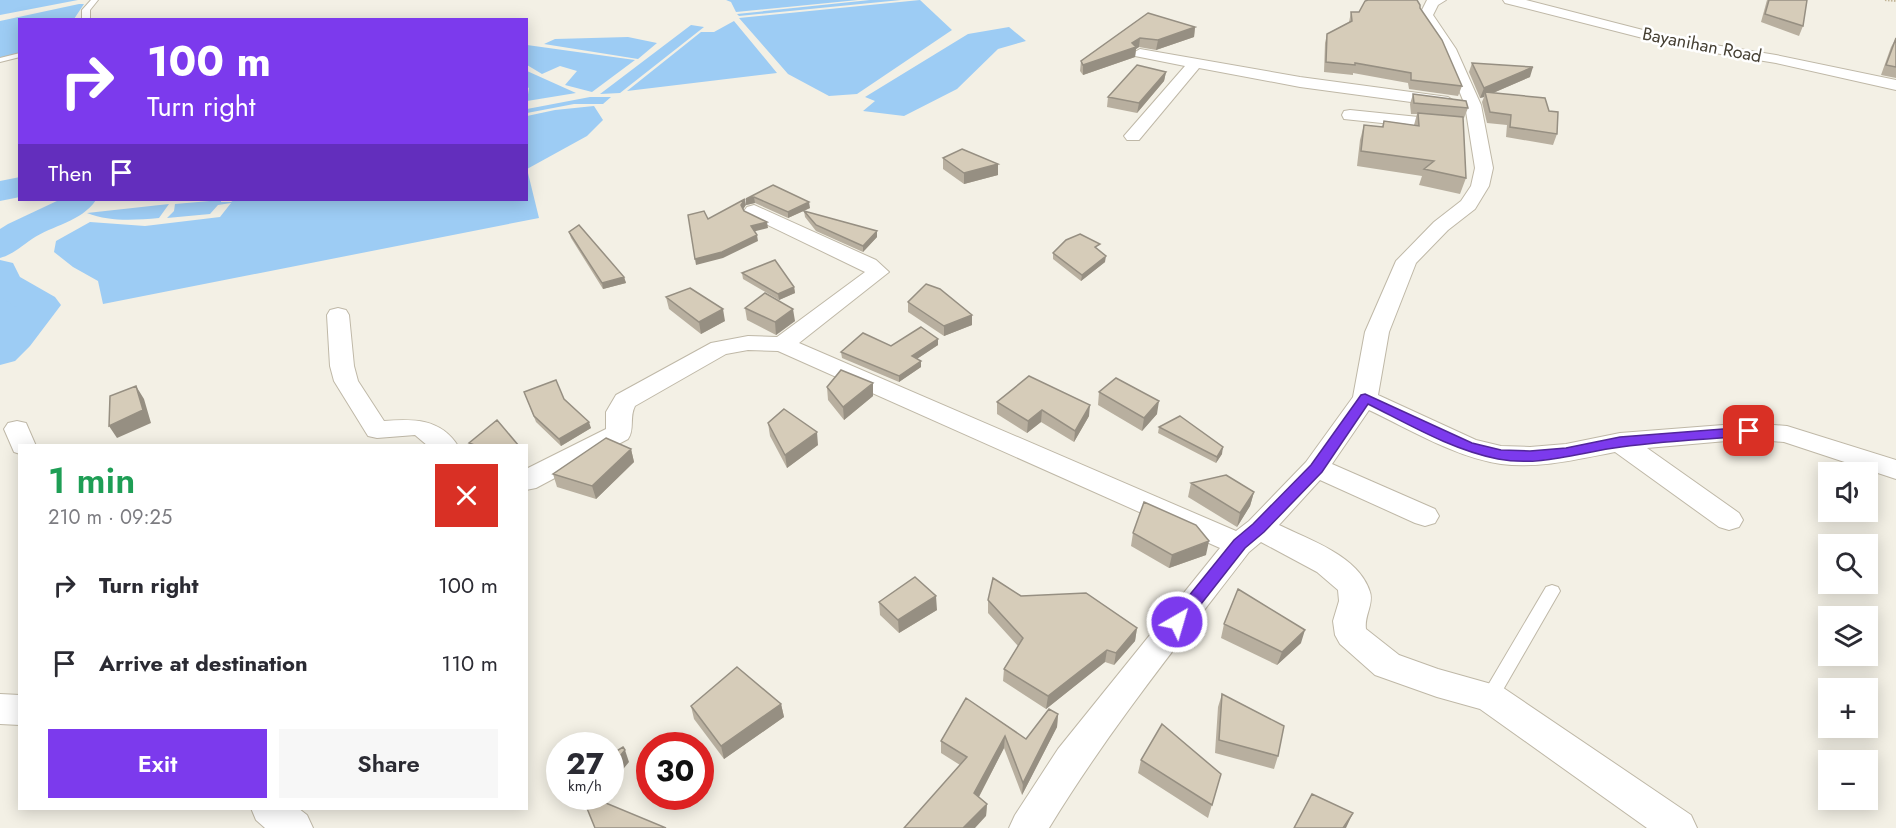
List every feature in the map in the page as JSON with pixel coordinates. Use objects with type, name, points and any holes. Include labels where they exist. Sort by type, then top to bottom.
[{"type":"street","points":[[1028,828],[1071,760],[1125,688],[1249,536],[1316,468],[1365,398],[1377,332],[1406,261],[1441,226],[1468,205],[1480,186],[1484,168],[1474,116],[1449,49],[1436,27],[1426,16],[1432,3],[1439,0]]},
{"type":"street","name":"Bayanihan Road","points":[[1510,0],[1678,42],[1776,59],[1896,85]]},
{"type":"street","points":[[1140,53],[1310,83],[1474,116]]},
{"type":"street","points":[[1133,136],[1194,64]]},
{"type":"street","points":[[1350,115],[1474,116]]},
{"type":"street","points":[[754,211],[869,264],[878,272],[782,344]]},
{"type":"street","points":[[338,315],[342,366],[346,381],[377,430],[415,427],[425,429],[443,444]]},
{"type":"street","points":[[528,480],[618,433],[619,412],[625,401],[719,348],[748,343],[782,344],[1249,536],[1335,568],[1351,584],[1355,594],[1355,604],[1348,619],[1351,635],[1387,665],[1437,683],[1490,697],[1678,828]]},
{"type":"street","points":[[1365,398],[1467,446],[1501,454],[1530,456],[1566,453],[1620,442],[1749,431],[1787,434],[1896,470]]},
{"type":"street","points":[[1620,442],[1729,520]]},
{"type":"street","points":[[1316,468],[1425,516]]},
{"type":"street","points":[[0,709],[18,710]]},
{"type":"street","points":[[271,810],[294,828]]},
{"type":"lane","points":[[86,18],[86,10],[95,0]]},
{"type":"lane","points":[[0,60],[18,56]]},
{"type":"lane","points":[[1490,697],[1552,591]]},
{"type":"path","points":[[1885,0],[1896,1]]},
{"type":"water","points":[[0,0],[78,0],[0,15]]},
{"type":"water","points":[[726,0],[858,0],[736,12],[731,2]]},
{"type":"water","points":[[870,0],[901,0],[739,16],[737,14]]},
{"type":"water","points":[[920,0],[952,30],[857,94],[829,96],[788,74],[739,18]]},
{"type":"water","points":[[84,4],[75,18],[18,18],[18,53],[0,58],[0,21]]},
{"type":"water","points":[[734,21],[777,73],[627,91],[701,32],[714,32]]},
{"type":"water","points":[[691,25],[704,27],[620,93],[600,94]]},
{"type":"water","points":[[1009,27],[1026,41],[998,49],[957,89],[904,116],[863,111],[875,101],[865,97],[968,34]]},
{"type":"water","points":[[628,37],[657,43],[638,59],[544,44],[555,39]]},
{"type":"water","points":[[528,45],[635,60],[592,92],[565,85],[577,71],[560,66],[542,74],[528,66]]},
{"type":"water","points":[[528,71],[576,93],[528,101]]},
{"type":"water","points":[[590,97],[611,97],[603,104],[574,104],[528,113],[528,109]]},
{"type":"water","points":[[594,106],[603,120],[587,136],[528,168],[528,116]]},
{"type":"water","points":[[528,173],[539,218],[103,304],[98,281],[73,267],[54,252],[56,241],[90,222],[145,226],[220,217],[231,203],[218,205],[210,214],[167,218],[174,211],[175,204],[231,202],[528,201]]},
{"type":"water","points":[[169,204],[159,218],[114,219],[87,213]]},
{"type":"water","points":[[0,291],[23,309],[7,330],[0,333]]},
{"type":"building","points":[[1368,0],[1417,0],[1442,40],[1462,86],[1411,80],[1411,73],[1355,63],[1355,65],[1326,62],[1327,34],[1352,21],[1351,12],[1359,12]]},
{"type":"building","points":[[1769,0],[1807,0],[1803,26],[1765,14]]},
{"type":"building","points":[[1148,13],[1195,27],[1158,40],[1140,38],[1132,43],[1136,47],[1083,65],[1081,61]]},
{"type":"building","points":[[1896,38],[1896,67],[1886,65]]},
{"type":"building","points":[[1472,63],[1533,67],[1484,88]]},
{"type":"building","points":[[1137,65],[1166,72],[1139,103],[1108,97]]},
{"type":"building","points":[[1485,92],[1545,98],[1549,111],[1558,112],[1557,134],[1510,127],[1511,115],[1490,112]]},
{"type":"building","points":[[1413,94],[1466,101],[1468,108],[1414,103]]},
{"type":"building","points":[[1418,113],[1463,117],[1466,178],[1424,169],[1434,161],[1361,151],[1364,125],[1383,127],[1384,121],[1419,126]]},
{"type":"building","points":[[962,149],[998,164],[964,173],[943,158]]},
{"type":"building","points":[[773,185],[809,202],[788,212],[754,197],[746,199]]},
{"type":"building","points":[[745,199],[741,205],[744,211],[767,222],[751,226],[757,235],[722,252],[695,259],[688,215],[704,211],[708,219]]},
{"type":"building","points":[[804,211],[877,231],[863,246],[816,225]]},
{"type":"building","points":[[579,225],[624,277],[602,283],[569,232]]},
{"type":"building","points":[[1080,234],[1100,244],[1095,247],[1106,256],[1082,275],[1053,253],[1066,240]]},
{"type":"building","points":[[775,260],[794,287],[778,294],[742,273]]},
{"type":"building","points":[[926,284],[940,289],[972,315],[944,326],[908,302]]},
{"type":"building","points":[[690,288],[723,309],[699,322],[666,297]]},
{"type":"building","points":[[765,293],[793,309],[775,322],[745,308]]},
{"type":"building","points":[[921,327],[938,339],[912,356],[921,361],[899,376],[841,352],[863,333],[891,346]]},
{"type":"building","points":[[841,370],[873,383],[843,407],[827,387]]},
{"type":"building","points":[[1029,376],[1090,405],[1075,431],[1042,410],[1028,421],[997,402]]},
{"type":"building","points":[[1116,378],[1159,401],[1144,418],[1099,392]]},
{"type":"building","points":[[556,380],[564,399],[589,422],[559,439],[534,416],[524,392]]},
{"type":"building","points":[[136,386],[143,410],[109,426],[110,396]]},
{"type":"building","points":[[784,409],[817,432],[785,455],[768,423]]},
{"type":"building","points":[[1180,416],[1223,447],[1217,457],[1159,427]]},
{"type":"building","points":[[497,420],[517,444],[472,444],[469,443]]},
{"type":"building","points":[[606,438],[631,449],[592,486],[553,474]]},
{"type":"building","points":[[1226,475],[1254,492],[1240,513],[1191,483]]},
{"type":"building","points":[[1144,502],[1196,525],[1209,541],[1172,555],[1133,533]]},
{"type":"building","points":[[915,577],[936,596],[898,620],[879,602]]},
{"type":"building","points":[[993,578],[1021,596],[1086,593],[1137,628],[1116,653],[1107,650],[1048,696],[1004,669],[1023,638],[988,600]]},
{"type":"building","points":[[1238,589],[1305,630],[1282,652],[1224,624]]},
{"type":"building","points":[[737,667],[781,704],[721,746],[714,737],[714,732],[710,732],[691,706]]},
{"type":"building","points":[[1222,694],[1284,726],[1278,756],[1219,740]]},
{"type":"building","points":[[966,698],[1026,739],[1049,709],[1058,714],[1023,783],[1005,736],[974,793],[987,804],[963,828],[904,828],[967,757],[941,741]]},
{"type":"building","points":[[1162,724],[1221,774],[1212,805],[1141,760]]},
{"type":"building","points":[[1312,794],[1353,813],[1343,828],[1294,828]]},
{"type":"building","points":[[588,810],[623,810],[666,828],[595,828]]},
{"type":"waterway","points":[[0,191],[18,187]]},
{"type":"waterway","points":[[0,247],[20,231],[73,206],[78,201]]},
{"type":"waterway","points":[[0,271],[3,283],[41,305],[16,337],[0,352]]},
{"type":"route","points":[[1177,622],[1239,544],[1259,528],[1316,468],[1365,398],[1467,446],[1501,454],[1530,456],[1566,453],[1620,442],[1749,431]]}]
